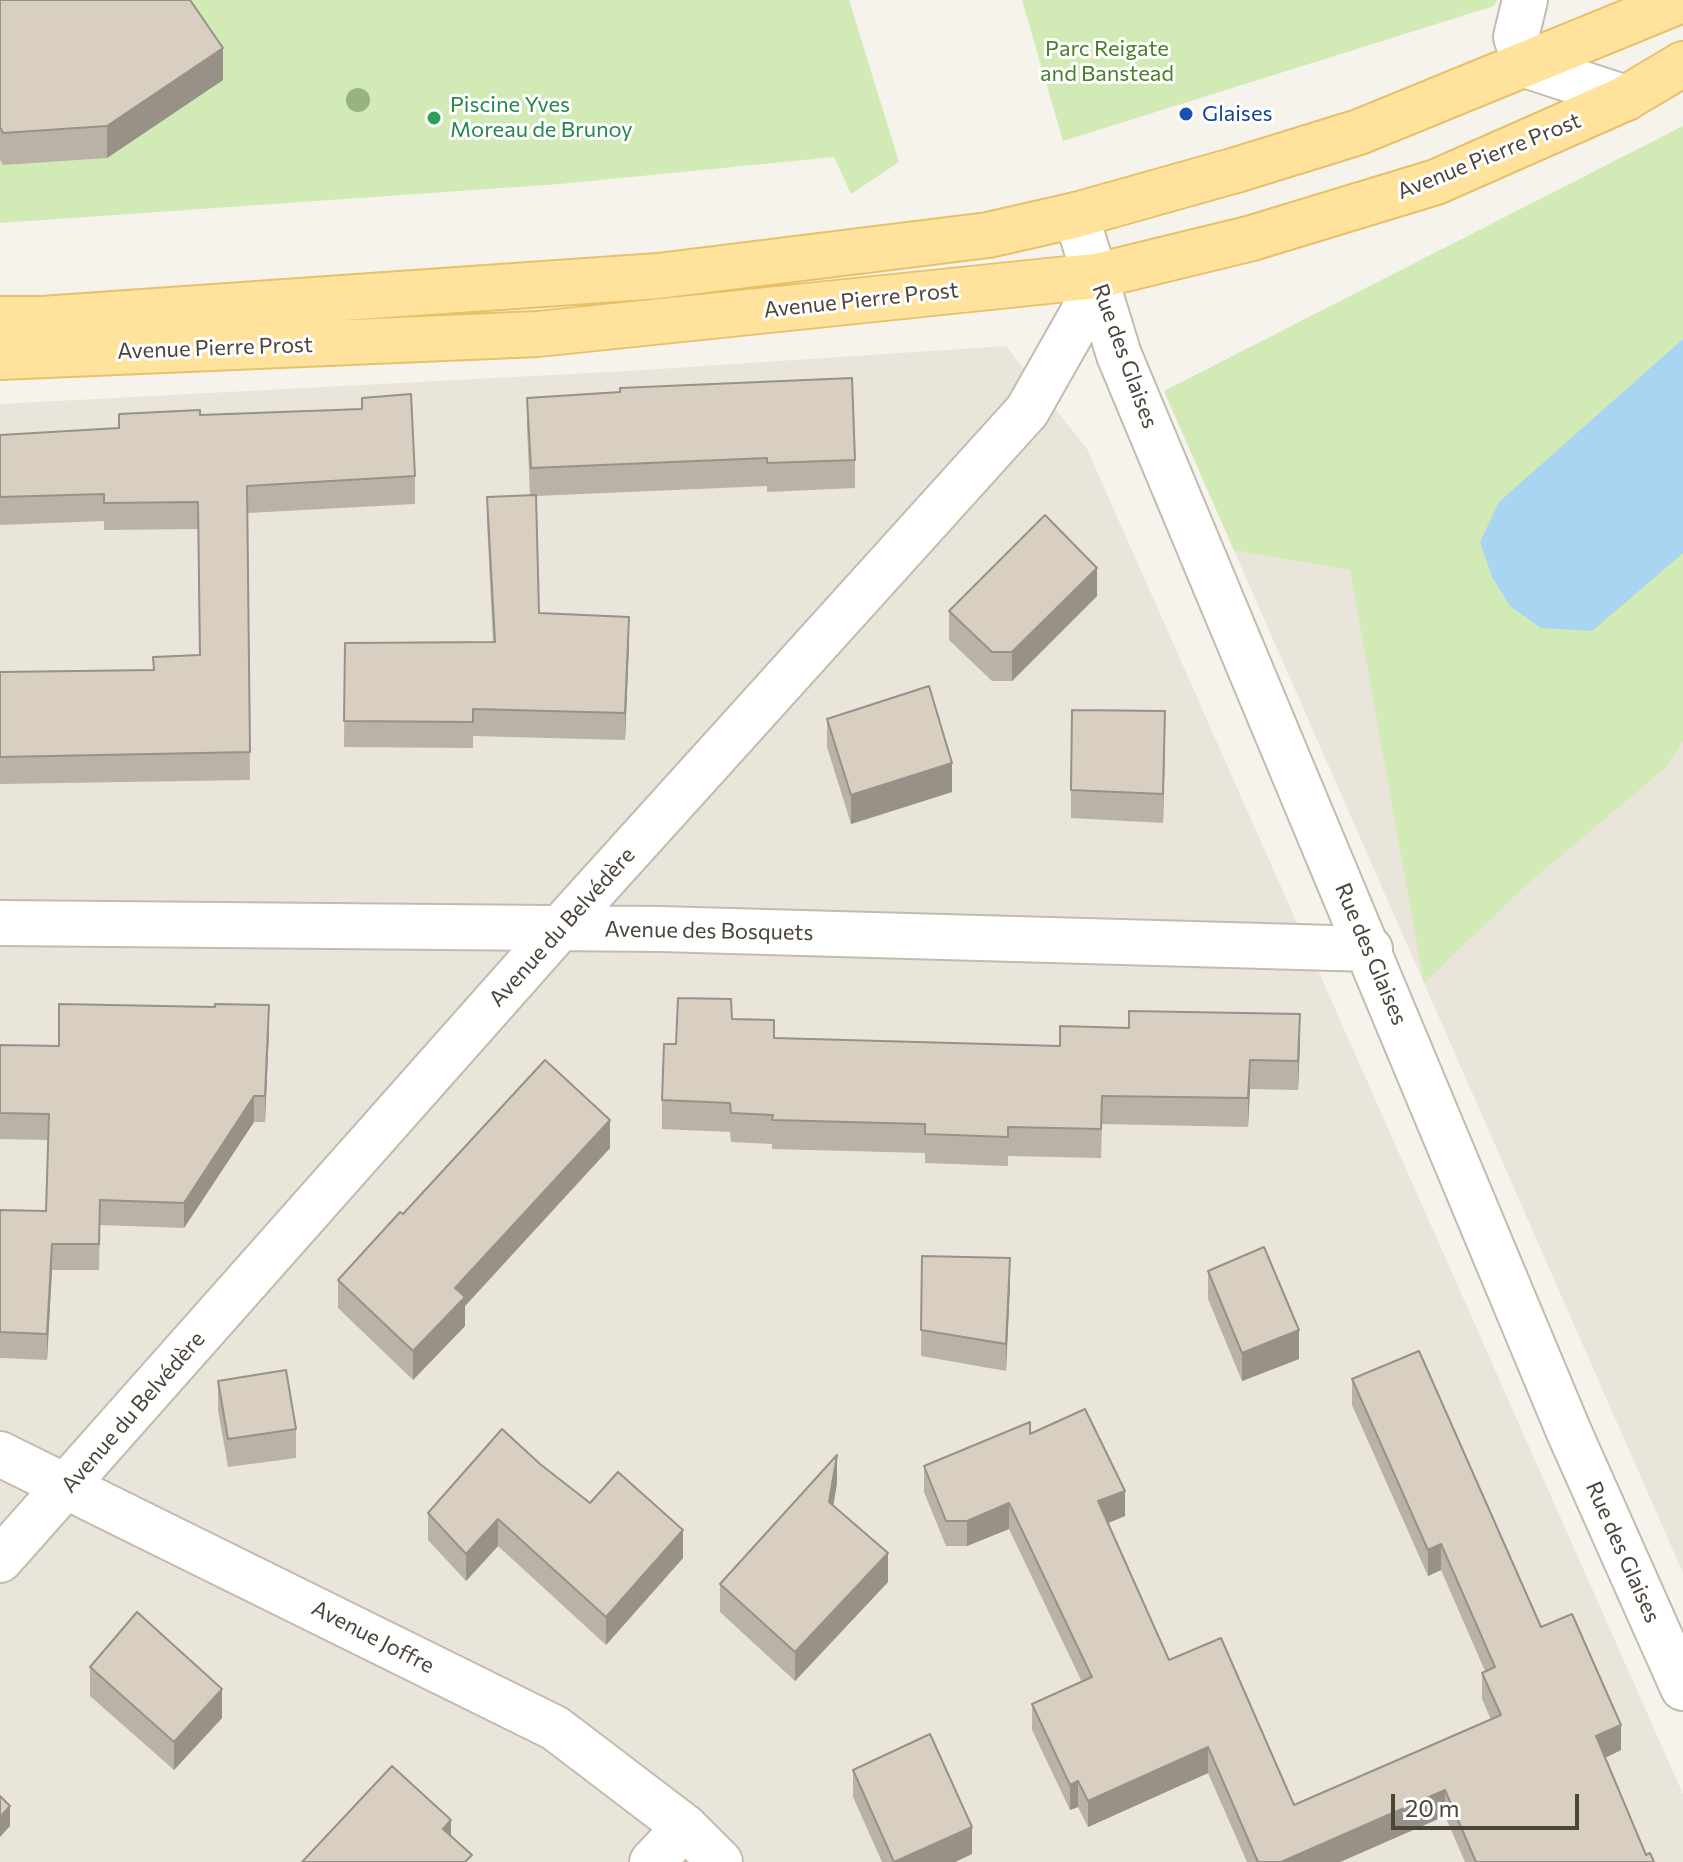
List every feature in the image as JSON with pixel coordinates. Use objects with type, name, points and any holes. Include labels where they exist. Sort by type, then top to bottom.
[{"type":"main road","name":"Avenue Pierre Prost","points":[[0,319],[58,318],[658,276],[988,235],[1076,215],[1359,132],[1682,0]]},
{"type":"main road","name":"Avenue Pierre Prost","points":[[0,357],[538,334],[1096,276],[1252,238],[1436,182],[1626,98],[1683,64]]},
{"type":"street","points":[[1525,0],[1516,37],[1525,65],[1626,98]]},
{"type":"street","name":"Rue des Glaises","points":[[1076,215],[1119,355],[1370,949],[1563,1417],[1683,1688]]},
{"type":"street","name":"Avenue du Belvédère","points":[[0,1560],[560,928],[1027,411],[1082,314],[1096,276]]},
{"type":"street","name":"Avenue des Bosquets","points":[[0,923],[560,928],[1370,949]]},
{"type":"street","name":"Avenue Joffre","points":[[0,1454],[555,1728],[685,1827],[720,1862]]},
{"type":"street","points":[[652,1862],[685,1827]]},
{"type":"shaded area","points":[[1683,129],[1683,1573],[1164,391]]},
{"type":"shaded area","points":[[1006,346],[1087,449],[1683,1794],[1683,1862],[0,1862],[0,404],[628,371]]},
{"type":"green space","name":"Piscine Yves Moreau de Brunoy","points":[[0,0],[849,0],[899,162],[851,194],[834,157],[560,184],[0,223]]},
{"type":"green space","name":"Parc Reigate and Banstead","points":[[1022,0],[1497,0],[1494,6],[1063,141]]},
{"type":"green space","points":[[1683,126],[1683,741],[1665,768],[1524,887],[1424,983],[1350,570],[1234,550],[1164,391]]},
{"type":"water","points":[[1683,339],[1683,553],[1592,631],[1541,628],[1510,606],[1492,577],[1480,542],[1499,502]]},
{"type":"building","points":[[0,0],[190,0],[223,48],[107,126],[3,133],[0,127]]},
{"type":"building","points":[[852,378],[855,460],[767,463],[767,458],[531,468],[527,398],[620,392],[620,388]]},
{"type":"building","points":[[411,394],[415,476],[247,486],[250,752],[0,757],[0,672],[154,670],[153,657],[200,655],[198,502],[104,503],[104,494],[0,497],[0,435],[119,428],[119,414],[200,410],[200,415],[362,409],[362,398]]},
{"type":"building","points":[[536,495],[539,613],[629,617],[625,713],[473,709],[473,722],[344,721],[345,643],[495,642],[487,497]]},
{"type":"building","points":[[1045,515],[1097,568],[1012,652],[992,652],[949,611]]},
{"type":"building","points":[[929,686],[952,763],[851,795],[827,719]]},
{"type":"building","points":[[1072,710],[1165,711],[1163,794],[1071,790]]},
{"type":"building","points":[[678,998],[731,999],[732,1019],[774,1020],[774,1038],[1060,1046],[1060,1026],[1129,1028],[1129,1011],[1300,1014],[1298,1061],[1250,1060],[1248,1098],[1102,1096],[1101,1129],[1008,1127],[1008,1137],[925,1134],[925,1124],[772,1120],[773,1115],[731,1113],[730,1103],[662,1100],[664,1044],[676,1044]]},
{"type":"building","points":[[59,1004],[269,1005],[265,1096],[254,1096],[184,1203],[100,1200],[99,1244],[52,1244],[47,1334],[0,1332],[0,1210],[46,1211],[49,1114],[0,1113],[0,1045],[59,1046]]},
{"type":"building","points":[[545,1060],[610,1120],[455,1288],[465,1297],[413,1351],[338,1280]]},
{"type":"building","points":[[1264,1247],[1299,1330],[1242,1353],[1208,1271]]},
{"type":"building","points":[[922,1256],[1010,1258],[1006,1344],[921,1330]]},
{"type":"building","points":[[1419,1351],[1541,1627],[1572,1614],[1621,1725],[1596,1736],[1646,1855],[1650,1853],[1654,1862],[1476,1862],[1445,1790],[1281,1862],[1258,1862],[1208,1747],[1088,1801],[1078,1781],[1070,1785],[1032,1704],[1092,1677],[1009,1503],[967,1521],[946,1521],[924,1466],[1030,1422],[1030,1434],[1085,1409],[1125,1491],[1098,1501],[1169,1660],[1221,1638],[1294,1805],[1501,1715],[1482,1673],[1495,1667],[1441,1544],[1428,1550],[1352,1379]]},
{"type":"building","points":[[286,1370],[296,1429],[228,1439],[218,1381]]},
{"type":"building","points":[[502,1429],[590,1503],[618,1472],[683,1530],[606,1617],[498,1519],[466,1554],[428,1513]]},
{"type":"building","points":[[837,1455],[829,1502],[888,1553],[795,1652],[720,1584]]},
{"type":"building","points":[[137,1612],[222,1689],[174,1742],[90,1667]]},
{"type":"building","points":[[930,1734],[972,1827],[894,1862],[853,1770]]},
{"type":"building","points":[[392,1766],[451,1820],[443,1829],[472,1855],[465,1862],[302,1862]]},
{"type":"building","points":[[0,1796],[10,1806],[0,1817]]},
{"type":"place","name":"Glaises","points":[[1186,114]]},
{"type":"place","name":"Piscine Yves Moreau de Brunoy","points":[[434,118]]}]
